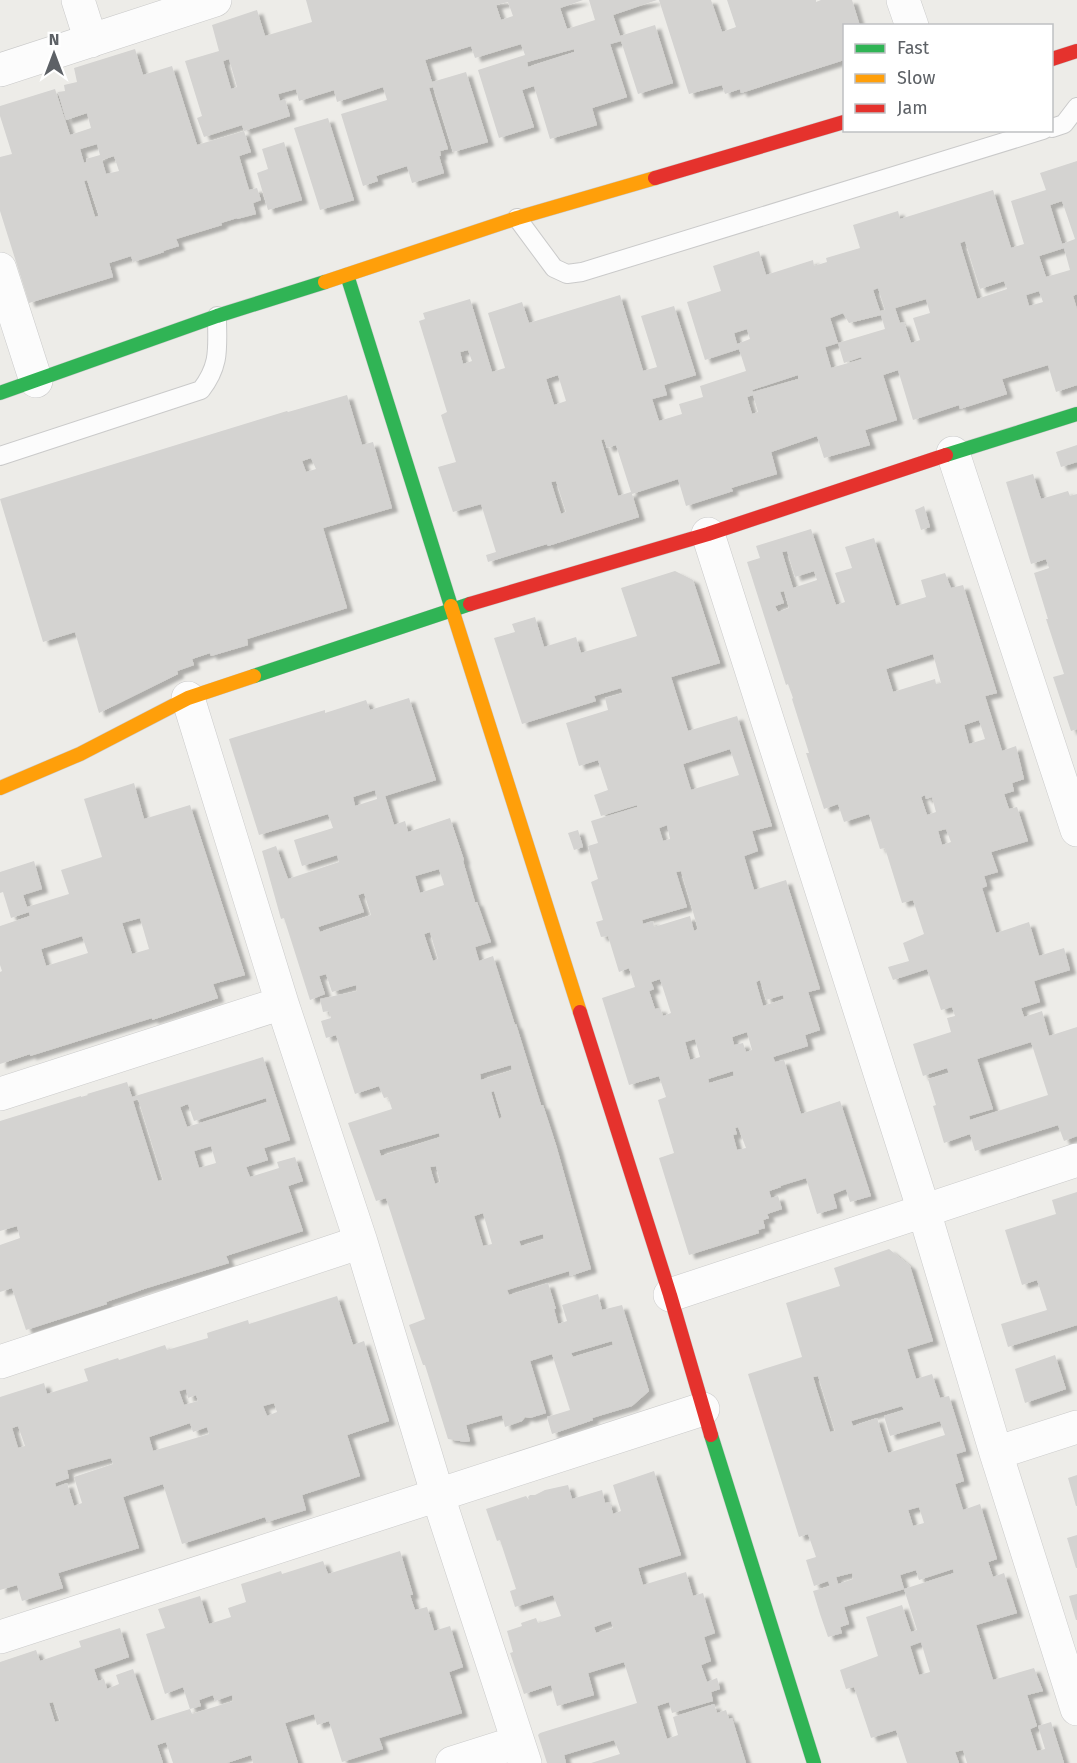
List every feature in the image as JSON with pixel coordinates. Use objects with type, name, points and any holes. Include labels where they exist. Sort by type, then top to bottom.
[{"type":"street","points":[[78,0],[91,41]]},
{"type":"street","points":[[0,70],[215,0]]},
{"type":"street","points":[[903,0],[911,24]]},
{"type":"street","points":[[1053,59],[1077,51]]},
{"type":"street","points":[[0,393],[217,316],[517,218],[843,122]]},
{"type":"street","points":[[0,269],[36,381]]},
{"type":"street","points":[[347,275],[670,1295],[703,1409],[814,1763]]},
{"type":"street","points":[[0,788],[80,754],[188,698],[452,609],[708,534],[1077,414]]},
{"type":"street","points":[[953,453],[1077,830]]},
{"type":"street","points":[[708,534],[924,1211],[996,1452],[1076,1701]]},
{"type":"street","points":[[188,698],[282,1003],[361,1242],[438,1496],[521,1753],[452,1763]]},
{"type":"street","points":[[0,1094],[282,1003]]},
{"type":"street","points":[[670,1295],[1077,1160]]},
{"type":"street","points":[[0,1362],[361,1242]]},
{"type":"street","points":[[0,1637],[703,1409]]},
{"type":"street","points":[[996,1452],[1077,1427]]},
{"type":"lane","points":[[1053,128],[1064,124],[1077,108]]},
{"type":"lane","points":[[517,218],[554,268],[567,274],[582,272],[1037,132]]},
{"type":"lane","points":[[0,456],[201,390],[211,376],[216,360],[217,316]]},
{"type":"building","points":[[306,0],[583,0],[560,8],[567,29],[595,20],[589,0],[657,0],[613,15],[620,36],[655,25],[673,83],[638,94],[621,41],[610,44],[627,97],[592,108],[597,125],[550,139],[534,86],[522,90],[534,127],[499,138],[478,70],[525,55],[521,44],[475,58],[471,46],[425,60],[432,82],[466,72],[488,142],[453,152],[433,87],[429,88],[448,149],[440,151],[441,156],[439,156],[444,173],[412,183],[407,166],[376,176],[378,181],[363,186],[341,114],[387,100],[383,87],[337,102],[334,90],[299,101],[296,89],[278,94],[280,101],[285,99],[290,116],[244,131],[242,125],[204,137],[197,118],[202,116],[185,61],[219,51],[212,25],[257,10],[265,36],[312,22]],"holes":[[[508,2],[513,16],[501,20],[496,5]],[[574,49],[574,52],[528,67],[527,62]],[[229,59],[237,87],[231,89],[223,61]]]},
{"type":"building","points":[[659,0],[711,0],[722,32],[736,27],[727,0],[816,0],[816,2],[852,0],[859,24],[843,24],[843,60],[741,93],[740,89],[725,94],[722,85],[689,94]]},
{"type":"building","points":[[135,49],[143,75],[172,66],[197,145],[244,131],[251,152],[239,156],[249,190],[257,188],[261,200],[253,203],[256,214],[221,223],[222,225],[176,239],[179,246],[164,252],[133,262],[131,256],[109,263],[113,277],[29,303],[0,211],[0,157],[12,154],[0,116],[0,106],[55,89],[70,135],[91,128],[87,113],[66,120],[58,92],[65,91],[64,85],[77,82],[74,68]],"holes":[[[97,144],[100,155],[86,159],[84,163],[80,149]],[[114,156],[119,171],[106,174],[102,160]],[[87,180],[99,216],[95,217],[84,181]]]},
{"type":"building","points":[[328,118],[354,200],[320,210],[294,128]]},
{"type":"building","points":[[284,142],[302,200],[268,210],[257,173],[268,169],[262,149]]},
{"type":"building","points":[[1077,161],[1077,294],[1073,296],[1077,309],[1077,385],[1056,392],[1048,365],[1002,379],[1007,394],[960,409],[959,405],[913,420],[898,370],[883,375],[897,420],[865,430],[870,445],[824,458],[817,436],[771,452],[777,474],[731,488],[733,491],[686,506],[678,479],[632,494],[639,517],[548,546],[547,544],[488,562],[486,555],[496,552],[481,504],[453,512],[438,467],[456,462],[441,415],[447,412],[419,321],[425,319],[423,313],[470,299],[492,372],[505,368],[488,313],[522,302],[529,323],[620,295],[643,371],[657,367],[641,316],[674,306],[696,375],[664,385],[667,395],[652,399],[659,421],[682,414],[679,404],[703,397],[700,386],[746,371],[739,349],[705,360],[687,302],[721,291],[713,266],[759,251],[766,275],[813,260],[814,266],[827,262],[826,258],[860,248],[853,225],[898,211],[900,219],[993,190],[1011,248],[1024,244],[1011,201],[1046,190],[1040,173]],"holes":[[[1062,201],[1075,239],[1062,244],[1050,205]],[[965,241],[980,289],[1004,281],[1007,289],[977,299],[960,243]],[[1064,248],[1070,270],[1046,277],[1039,256]],[[878,288],[885,310],[880,311],[873,290]],[[1039,291],[1043,302],[1029,306],[1026,295]],[[926,299],[930,313],[913,318],[920,340],[911,343],[904,322],[900,323],[895,308]],[[843,313],[849,323],[881,315],[885,329],[838,343],[830,318]],[[747,329],[750,339],[737,344],[734,333]],[[838,343],[844,363],[861,357],[862,359],[831,368],[825,347]],[[468,350],[472,361],[463,364],[460,352]],[[558,375],[566,401],[554,405],[546,379]],[[798,375],[798,379],[753,392],[752,390]],[[753,395],[758,412],[752,414],[747,397]],[[604,439],[607,448],[616,445],[631,492],[618,496],[601,440]],[[556,481],[566,512],[561,514],[551,482]]]},
{"type":"building","points":[[347,395],[362,445],[373,442],[392,508],[323,528],[347,608],[247,639],[248,645],[192,659],[194,665],[177,671],[178,674],[99,713],[75,632],[43,642],[0,499],[287,411]],"holes":[[[311,458],[316,469],[306,472],[302,461]]]},
{"type":"building","points":[[1077,445],[1077,462],[1061,467],[1056,452]]},
{"type":"building","points":[[1033,474],[1041,499],[1068,491],[1070,496],[1077,494],[1077,729],[1071,731],[1053,677],[1064,674],[1034,573],[1049,568],[1046,559],[1031,564],[1006,482]]},
{"type":"building","points":[[924,506],[930,527],[921,530],[915,510]]},
{"type":"building","points":[[811,529],[836,605],[845,602],[835,573],[852,568],[845,547],[874,538],[896,606],[926,597],[921,580],[945,573],[951,588],[963,585],[997,693],[985,696],[1002,751],[1016,746],[1024,779],[1012,783],[1014,791],[1004,794],[1009,809],[1017,807],[1028,841],[991,852],[998,872],[984,876],[987,886],[982,888],[996,933],[1029,922],[1039,956],[1064,948],[1070,970],[1034,981],[1040,1002],[1021,1008],[1024,1017],[1042,1011],[1049,1036],[1077,1027],[1077,1136],[1064,1141],[1058,1125],[975,1151],[970,1134],[944,1143],[928,1079],[949,1073],[947,1068],[923,1076],[913,1044],[951,1032],[947,1018],[955,1016],[952,1007],[941,1010],[927,969],[893,980],[888,967],[909,961],[903,943],[924,934],[913,900],[902,903],[885,848],[880,849],[869,814],[844,822],[838,804],[824,809],[806,753],[809,753],[793,698],[788,684],[786,685],[747,562],[760,558],[756,546]],"holes":[[[787,551],[795,577],[814,571],[817,580],[793,588],[782,552]],[[784,591],[789,608],[778,612],[775,606],[784,603],[780,592]],[[933,654],[941,683],[936,684],[935,679],[893,692],[886,669]],[[979,720],[985,739],[969,744],[964,725]],[[925,795],[926,799],[932,797],[936,812],[927,815],[921,797]],[[946,829],[951,842],[942,845],[938,831]],[[1031,1042],[1048,1095],[970,1120],[969,1116],[993,1109],[977,1059]]]},
{"type":"building","points":[[675,571],[693,580],[720,663],[671,677],[688,731],[737,716],[772,826],[752,831],[758,851],[744,856],[754,890],[786,880],[820,989],[808,992],[820,1030],[805,1035],[808,1046],[773,1057],[775,1062],[784,1060],[801,1114],[840,1101],[871,1196],[850,1202],[846,1189],[833,1194],[837,1208],[817,1214],[806,1178],[780,1186],[769,1191],[771,1198],[778,1196],[782,1209],[767,1214],[769,1218],[763,1220],[765,1228],[758,1230],[759,1233],[689,1255],[659,1158],[674,1153],[658,1100],[666,1097],[659,1076],[629,1085],[602,998],[635,987],[629,968],[619,972],[608,936],[601,937],[596,922],[603,920],[591,882],[598,879],[588,846],[598,843],[591,821],[637,807],[637,805],[601,816],[594,795],[608,790],[598,760],[579,766],[566,723],[608,710],[605,698],[623,693],[621,688],[594,696],[596,701],[522,724],[494,638],[515,632],[512,624],[535,617],[544,647],[576,637],[581,653],[637,636],[621,588]],"holes":[[[730,749],[739,775],[691,790],[683,764]],[[667,825],[670,839],[663,841],[659,828]],[[681,871],[698,929],[694,931],[690,916],[654,927],[653,921],[643,924],[642,920],[687,907],[676,872]],[[660,979],[671,1013],[663,1016],[660,1008],[655,1009],[649,991],[654,989],[651,982]],[[760,980],[766,1000],[783,995],[784,999],[763,1006],[756,982]],[[747,1032],[752,1050],[746,1052],[743,1043],[734,1045],[732,1037]],[[695,1039],[700,1057],[690,1060],[685,1042]],[[733,1071],[734,1076],[709,1083],[708,1079]],[[738,1127],[746,1148],[737,1150],[733,1135],[737,1134],[735,1128]]]},
{"type":"building","points":[[409,698],[436,780],[385,796],[394,825],[405,821],[408,832],[450,818],[475,902],[477,902],[491,942],[475,947],[479,961],[493,956],[556,1145],[591,1269],[570,1276],[569,1271],[507,1290],[509,1295],[548,1283],[558,1324],[567,1321],[562,1305],[598,1294],[602,1310],[622,1305],[649,1391],[632,1406],[592,1418],[593,1420],[552,1434],[547,1417],[570,1410],[552,1354],[530,1361],[546,1413],[530,1418],[525,1417],[522,1421],[505,1427],[502,1415],[466,1425],[470,1441],[448,1439],[425,1365],[423,1365],[409,1325],[425,1319],[386,1198],[376,1201],[348,1123],[392,1109],[388,1097],[384,1098],[379,1086],[355,1094],[336,1035],[326,1038],[321,1021],[331,1018],[329,1011],[323,1012],[320,999],[357,991],[356,985],[332,992],[326,974],[319,976],[325,994],[310,1000],[284,918],[281,919],[262,851],[276,846],[288,879],[339,862],[337,855],[302,866],[294,840],[333,828],[328,814],[259,835],[229,739],[366,700],[370,710]],"holes":[[[375,790],[377,799],[355,806],[353,797]],[[439,869],[444,885],[420,893],[415,876]],[[364,893],[371,915],[320,932],[318,927],[364,912],[358,895]],[[430,932],[438,959],[433,961],[424,934]],[[511,1065],[512,1070],[481,1080],[480,1074]],[[494,1091],[502,1117],[499,1119],[491,1092]],[[439,1133],[440,1137],[381,1156],[379,1150]],[[436,1166],[440,1182],[435,1184],[430,1167]],[[483,1213],[492,1244],[483,1246],[474,1216]],[[543,1234],[544,1239],[521,1246],[519,1241]],[[612,1341],[613,1345],[573,1357],[571,1353]]]},
{"type":"building","points":[[134,783],[144,819],[190,805],[245,975],[213,984],[218,998],[152,1020],[152,1018],[0,1064],[0,972],[2,971],[0,926],[30,916],[29,912],[11,918],[3,892],[0,893],[0,872],[34,861],[42,889],[23,895],[27,907],[69,894],[61,870],[102,857],[84,799]],"holes":[[[140,918],[149,949],[132,954],[122,923]],[[82,936],[88,953],[46,966],[41,949]]]},
{"type":"building","points":[[578,830],[583,847],[574,850],[568,833]]},
{"type":"building","points":[[263,1057],[290,1140],[264,1148],[268,1160],[246,1167],[250,1177],[279,1168],[277,1162],[295,1157],[303,1181],[288,1186],[303,1231],[226,1256],[229,1263],[147,1288],[106,1302],[107,1304],[26,1330],[12,1288],[0,1292],[0,1245],[20,1238],[17,1226],[0,1231],[0,1121],[127,1082],[132,1097]],"holes":[[[266,1098],[267,1102],[187,1127],[180,1107],[188,1104],[194,1121]],[[138,1099],[163,1180],[158,1181],[133,1101]],[[211,1146],[216,1163],[199,1168],[194,1151]]]},
{"type":"building","points":[[1077,1192],[1077,1325],[1008,1347],[1001,1324],[1047,1310],[1037,1280],[1022,1285],[1005,1230],[1056,1214],[1052,1200]]},
{"type":"building","points":[[889,1249],[910,1266],[933,1341],[907,1349],[916,1379],[932,1374],[940,1398],[949,1396],[966,1451],[956,1454],[964,1481],[955,1484],[963,1510],[980,1504],[997,1559],[988,1562],[993,1577],[1004,1573],[1017,1613],[976,1625],[993,1680],[1034,1668],[1043,1691],[1027,1695],[1037,1726],[1030,1729],[1037,1751],[1045,1749],[1038,1726],[1051,1722],[1064,1763],[967,1763],[963,1750],[955,1752],[959,1763],[907,1763],[896,1730],[871,1738],[854,1687],[846,1689],[840,1670],[878,1656],[866,1617],[902,1605],[911,1632],[917,1630],[904,1589],[844,1607],[849,1624],[840,1627],[842,1633],[828,1637],[813,1591],[830,1586],[828,1581],[814,1586],[806,1560],[816,1557],[808,1534],[799,1537],[748,1374],[802,1357],[786,1303],[840,1286],[834,1268]],"holes":[[[818,1376],[835,1431],[830,1432],[813,1377]],[[902,1406],[904,1410],[884,1416],[890,1436],[940,1421],[945,1435],[888,1453],[877,1418],[853,1426],[851,1421]],[[919,1507],[924,1523],[913,1526],[908,1510]],[[953,1569],[954,1573],[904,1589],[900,1575],[916,1570],[919,1580]],[[852,1573],[853,1579],[838,1584],[836,1577]],[[921,1642],[930,1672],[919,1675],[910,1646]]]},
{"type":"building","points":[[337,1296],[353,1345],[364,1341],[389,1421],[347,1435],[360,1476],[302,1495],[306,1510],[267,1522],[265,1517],[182,1544],[163,1484],[123,1497],[139,1548],[58,1573],[63,1588],[22,1601],[17,1585],[0,1590],[0,1397],[44,1383],[47,1394],[88,1381],[84,1369],[165,1345],[167,1350],[208,1338],[207,1333],[248,1320],[249,1324]],"holes":[[[186,1389],[188,1398],[196,1395],[198,1401],[184,1405],[179,1391]],[[274,1403],[277,1412],[267,1416],[263,1406]],[[190,1423],[193,1432],[207,1427],[209,1434],[153,1451],[149,1437]],[[18,1426],[25,1446],[18,1448],[12,1428]],[[111,1458],[113,1464],[74,1477],[82,1503],[74,1506],[67,1483],[56,1487],[55,1483],[69,1478],[67,1470]]]},
{"type":"building","points":[[1055,1355],[1066,1389],[1025,1403],[1015,1369]]},
{"type":"building","points":[[654,1471],[681,1555],[638,1568],[643,1585],[686,1572],[693,1596],[703,1593],[715,1633],[704,1637],[711,1661],[701,1665],[707,1682],[717,1678],[720,1689],[711,1692],[713,1701],[672,1713],[669,1702],[657,1706],[667,1739],[678,1735],[673,1717],[714,1704],[717,1713],[726,1710],[729,1719],[732,1718],[746,1763],[591,1763],[620,1754],[614,1740],[564,1755],[566,1763],[547,1763],[538,1735],[540,1733],[637,1703],[624,1662],[588,1673],[594,1695],[557,1706],[551,1685],[524,1694],[510,1653],[513,1652],[507,1631],[536,1618],[538,1623],[561,1616],[553,1595],[515,1607],[510,1591],[516,1589],[500,1540],[497,1541],[486,1509],[526,1496],[529,1500],[530,1495],[568,1485],[572,1499],[602,1490],[605,1503],[610,1502],[613,1514],[621,1511],[613,1485]],"holes":[[[611,1621],[613,1628],[596,1633],[594,1627]]]},
{"type":"building","points":[[1077,1475],[1077,1506],[1076,1506],[1068,1478]]},
{"type":"building","points":[[1077,1535],[1077,1568],[1076,1568],[1067,1538]]},
{"type":"building","points":[[400,1551],[415,1610],[427,1607],[434,1631],[450,1626],[463,1667],[449,1672],[462,1713],[379,1738],[383,1749],[342,1762],[329,1721],[317,1725],[314,1714],[285,1723],[298,1763],[253,1763],[251,1755],[227,1763],[173,1763],[166,1742],[157,1745],[163,1763],[0,1763],[0,1662],[36,1650],[40,1661],[81,1647],[79,1641],[120,1628],[129,1657],[94,1669],[98,1681],[104,1679],[107,1689],[119,1684],[116,1675],[133,1669],[151,1721],[190,1709],[183,1687],[165,1694],[146,1634],[165,1628],[158,1609],[200,1596],[209,1624],[231,1617],[228,1608],[246,1602],[241,1584],[323,1561],[328,1574]],"holes":[[[213,1695],[215,1701],[232,1695],[233,1701],[192,1714],[190,1709],[201,1706],[199,1700]],[[53,1702],[60,1721],[55,1722],[49,1703]]]},
{"type":"building","points":[[1077,1594],[1077,1620],[1076,1620],[1069,1596]]},
{"type":"traffic: fast","points":[[347,275],[451,606]]},
{"type":"traffic: fast","points":[[0,393],[217,316],[325,282]]},
{"type":"traffic: fast","points":[[946,455],[1077,414]]},
{"type":"traffic: fast","points":[[254,676],[470,604]]},
{"type":"traffic: fast","points":[[711,1435],[814,1763]]},
{"type":"traffic: slow","points":[[325,282],[517,218],[655,178]]},
{"type":"traffic: slow","points":[[451,606],[580,1012]]},
{"type":"traffic: slow","points":[[0,788],[80,754],[188,698],[254,676]]},
{"type":"traffic: jam","points":[[1053,59],[1077,51]]},
{"type":"traffic: jam","points":[[655,178],[843,122]]},
{"type":"traffic: jam","points":[[470,604],[708,534],[946,455]]},
{"type":"traffic: jam","points":[[580,1012],[670,1295],[711,1435]]}]
